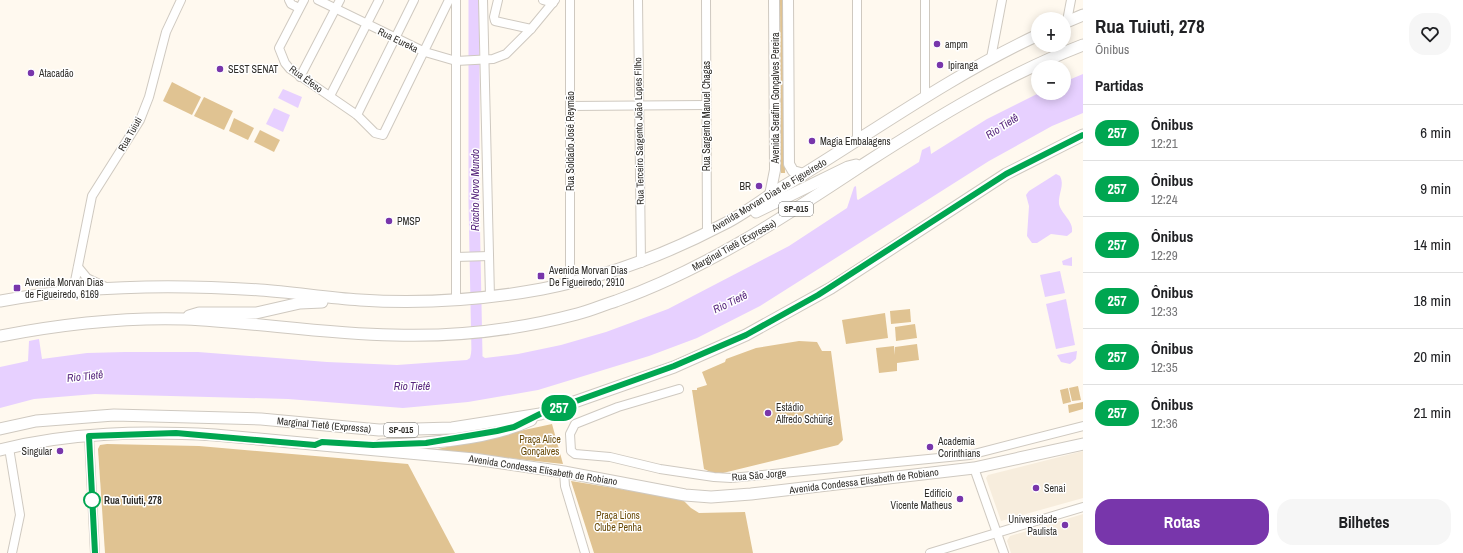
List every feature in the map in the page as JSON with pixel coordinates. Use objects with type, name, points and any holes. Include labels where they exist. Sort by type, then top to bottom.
[{"type":"highway","points":[[1071,20],[1083,15]]},
{"type":"highway","name":"Avenida Morvan Dias de Figueiredo","points":[[0,301],[61,291],[112,288],[206,287],[262,290],[356,300],[392,302],[461,300],[487,298],[570,283],[641,262],[707,233],[728,222],[925,97],[991,58],[1031,38]]},
{"type":"highway","name":"Marginal Tietê (Expressa)","points":[[182,319],[393,335],[491,331],[579,314],[652,288],[708,262],[768,227],[868,162],[990,88],[1045,60],[1083,45]]},
{"type":"highway","name":"Marginal Tietê (Expressa)","points":[[0,429],[36,421],[114,415],[261,419],[379,430],[445,429],[540,414],[674,366],[746,335],[830,288],[1006,174],[1083,136]]},
{"type":"highway","points":[[728,222],[734,223],[776,201],[848,167],[868,162]]},
{"type":"highway","points":[[182,319],[199,313],[256,313],[300,303],[350,302],[356,300]]},
{"type":"highway","name":"SP-015","points":[[0,336],[58,325],[110,319],[182,319]]},
{"type":"highway","points":[[315,445],[322,442],[384,445],[442,441],[514,427],[540,414]]},
{"type":"highway","name":"Avenida Condessa Elisabeth de Robiano","points":[[5,449],[31,443],[89,436],[176,433],[474,458],[564,472],[685,495],[711,497],[751,494],[974,468],[1083,444]]},
{"type":"main road","name":"Avenida Serafim Gonçalves Pereira","points":[[770,195],[775,170],[774,0]]},
{"type":"main road","name":"Avenida Serafim Gonçalves Pereira","points":[[788,0],[789,164],[793,171],[804,174]]},
{"type":"street","name":"Rua Tuiuti","points":[[61,291],[73,284],[78,267],[92,196],[140,120],[149,97],[166,32],[181,0]]},
{"type":"street","points":[[289,0],[291,4],[299,8]]},
{"type":"street","name":"Rua Éfeso","points":[[304,0],[279,50],[285,63],[300,77],[330,96],[376,133],[385,134],[425,52]]},
{"type":"street","name":"Rua Eureka","points":[[318,0],[425,52],[456,61],[494,59],[506,54],[531,29],[554,2]]},
{"type":"street","points":[[300,77],[340,0]]},
{"type":"street","points":[[330,96],[378,0]]},
{"type":"street","points":[[356,116],[414,0]]},
{"type":"street","points":[[483,0],[484,14],[481,60],[489,256],[487,298]]},
{"type":"street","points":[[484,14],[490,0]]},
{"type":"street","points":[[498,0],[494,18],[495,21],[531,29]]},
{"type":"street","points":[[543,0],[554,2]]},
{"type":"street","name":"Rua Soldado José Reymão","points":[[570,0],[570,283]]},
{"type":"street","name":"Rua Terceiro Sargento João Lopes Filho","points":[[638,0],[638,105],[641,262]]},
{"type":"street","name":"Rua Sargento Manuel Chagas","points":[[706,0],[707,233]]},
{"type":"street","points":[[857,0],[857,141]]},
{"type":"street","points":[[925,0],[925,97]]},
{"type":"street","points":[[991,58],[1002,0]]},
{"type":"street","points":[[1068,12],[1071,0]]},
{"type":"street","points":[[425,52],[452,1]]},
{"type":"street","points":[[452,1],[456,61],[456,257],[461,300]]},
{"type":"street","points":[[570,106],[706,105]]},
{"type":"street","points":[[456,257],[489,256]]},
{"type":"street","points":[[78,267],[87,278],[101,286],[112,288]]},
{"type":"street","name":"Rua São Jorge","points":[[679,390],[618,406],[575,424],[570,434],[571,451],[575,454],[610,458],[660,469],[731,478],[970,455],[1083,426]]},
{"type":"street","points":[[89,436],[95,553]]},
{"type":"street","points":[[5,449],[20,511],[20,522],[12,553]]},
{"type":"street","points":[[974,468],[1004,553]]},
{"type":"street","points":[[564,472],[564,486],[585,553]]},
{"type":"street","points":[[930,553],[1083,507]]},
{"type":"shaded area","name":"Senai","points":[[1083,451],[1083,498],[1001,521],[986,478],[988,475]]},
{"type":"shaded area","name":"Universidade Paulista","points":[[1083,514],[1083,553],[1011,553],[1007,541],[1010,536]]},
{"type":"green space","points":[[780,0],[783,0],[785,173],[781,173]]},
{"type":"green space","points":[[172,82],[201,97],[192,115],[163,101]]},
{"type":"green space","points":[[204,97],[233,111],[224,130],[194,116]]},
{"type":"green space","points":[[234,118],[254,128],[248,140],[229,131]]},
{"type":"green space","points":[[260,130],[280,140],[274,152],[254,142]]},
{"type":"green space","points":[[910,309],[911,322],[891,324],[890,311]]},
{"type":"green space","points":[[885,313],[888,338],[846,344],[842,320]]},
{"type":"green space","points":[[915,324],[917,338],[896,341],[895,327]]},
{"type":"green space","name":"Estádio Alfredo Schürig","points":[[799,341],[817,342],[822,351],[831,351],[843,440],[838,445],[723,473],[713,473],[704,469],[692,390],[697,390],[697,388],[707,385],[702,372],[725,362],[726,359],[756,348]]},
{"type":"green space","points":[[917,344],[919,360],[897,363],[897,371],[879,373],[876,348],[894,346],[895,355],[895,347]]},
{"type":"green space","points":[[1078,386],[1081,400],[1072,401],[1069,388]]},
{"type":"green space","points":[[1068,388],[1071,402],[1063,404],[1060,390]]},
{"type":"green space","points":[[1083,402],[1083,409],[1069,413],[1068,405]]},
{"type":"green space","name":"Praça Alice Gonçalves","points":[[552,424],[563,464],[433,450]]},
{"type":"green space","points":[[100,445],[199,446],[408,464],[455,553],[105,553],[98,449]]},
{"type":"green space","name":"Praça Lions Clube Penha","points":[[571,481],[682,499],[691,508],[699,513],[745,512],[753,553],[594,553]]},
{"type":"water","name":"Rio Tietê","points":[[1083,74],[1083,113],[1052,126],[989,161],[760,306],[697,338],[649,356],[538,390],[468,402],[403,408],[288,399],[95,394],[34,399],[0,408],[0,367],[28,361],[29,341],[39,339],[42,359],[87,353],[198,352],[327,362],[397,365],[467,360],[470,358],[474,340],[481,340],[482,356],[485,358],[518,354],[561,345],[606,332],[668,309],[789,246],[847,208],[854,187],[856,186],[858,200],[919,162],[922,150],[930,146],[931,154],[987,119],[1031,97],[1031,100],[1071,100],[1071,79]]},
{"type":"water","points":[[283,89],[302,97],[298,108],[278,98]]},
{"type":"water","points":[[274,108],[290,115],[283,132],[266,124]]},
{"type":"water","points":[[1056,174],[1060,176],[1062,183],[1059,197],[1060,208],[1071,224],[1072,232],[1067,236],[1051,234],[1037,243],[1032,243],[1027,236],[1029,206],[1026,195],[1029,191]]},
{"type":"water","points":[[1072,257],[1072,266],[1063,265],[1062,261]]},
{"type":"water","points":[[1060,271],[1065,293],[1045,297],[1040,275]]},
{"type":"water","points":[[1066,299],[1075,345],[1056,349],[1046,304]]},
{"type":"water","points":[[1077,351],[1076,359],[1070,364],[1061,362],[1057,355]]},
{"type":"waterway","name":"Riacho Novo Mundo","points":[[474,0],[474,202],[477,355]]},
{"type":"bus line","name":"257","points":[[95,553],[89,436],[132,433],[176,433],[214,435],[315,445],[322,442],[373,445],[442,441],[514,427],[532,420],[540,414],[607,392],[674,366],[746,335],[830,288],[1006,174],[1083,135]]},
{"type":"place","name":"ampm","points":[[937,44]]},
{"type":"place","name":"Ipiranga","points":[[940,65]]},
{"type":"place","name":"SEST SENAT","points":[[220,69]]},
{"type":"place","name":"Atacadão","points":[[31,73]]},
{"type":"place","name":"Magia Embalagens","points":[[812,141]]},
{"type":"place","name":"BR","points":[[759,186]]},
{"type":"place","name":"PMSP","points":[[389,221]]},
{"type":"place","name":"Avenida Morvan Dias De Figueiredo, 2910","points":[[541,276]]},
{"type":"place","name":"Avenida Morvan Dias de Figueiredo, 6169","points":[[17,288]]},
{"type":"place","name":"Estádio Alfredo Schürig","points":[[768,413]]},
{"type":"place","name":"Academia Corinthians","points":[[930,447]]},
{"type":"place","name":"Singular","points":[[60,451]]},
{"type":"place","name":"Senai","points":[[1036,488]]},
{"type":"place","name":"Edifício Vicente Matheus","points":[[960,499]]},
{"type":"place","name":"Rua Tuiuti, 278","points":[[92,500]]},
{"type":"place","name":"Universidade Paulista","points":[[1065,525]]}]
